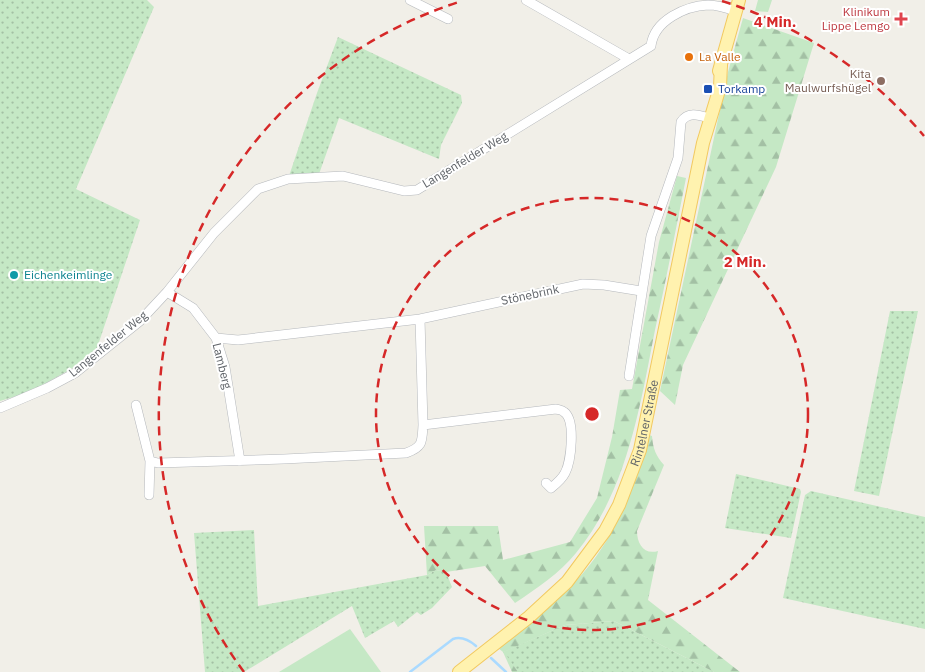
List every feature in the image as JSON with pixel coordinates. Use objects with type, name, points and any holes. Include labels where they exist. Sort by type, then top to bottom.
[{"type":"main road","name":"Rintelner Straße","points":[[460,672],[529,617],[566,582],[605,530],[619,505],[640,450],[703,143],[710,114],[720,87],[721,64],[737,6]]},
{"type":"street","points":[[410,0],[448,19]]},
{"type":"street","points":[[526,0],[629,59]]},
{"type":"street","name":"Langenfelder Weg","points":[[0,408],[47,388],[75,373],[140,321],[214,233],[258,189],[288,179],[343,176],[404,192],[417,190],[651,46],[657,29],[670,18],[684,10],[710,5],[737,6]]},
{"type":"street","points":[[629,376],[651,236],[679,151],[681,122],[683,118],[690,114],[710,114]]},
{"type":"street","name":"Stönebrink","points":[[216,338],[238,340],[420,319],[583,284],[604,285],[641,291]]},
{"type":"street","name":"Lamberg","points":[[166,292],[192,308],[216,338],[225,367],[240,461]]},
{"type":"street","points":[[150,461],[158,463],[240,461],[406,453],[415,450],[420,446],[423,425],[420,319]]},
{"type":"street","points":[[136,404],[150,461],[150,495]]},
{"type":"street","points":[[423,425],[556,410],[562,411],[569,420],[571,445],[569,459],[564,474],[558,482],[551,488],[546,483]]},
{"type":"green space","points":[[0,0],[147,0],[154,7],[76,189],[140,220],[97,348],[71,369],[30,392],[0,401]]},
{"type":"green space","points":[[758,0],[772,0],[768,12],[755,11]]},
{"type":"green space","points":[[743,18],[814,43],[776,167],[683,365],[675,405],[660,391],[728,72]]},
{"type":"green space","points":[[338,37],[461,95],[462,103],[441,145],[439,159],[339,118],[319,174],[289,176]]},
{"type":"green space","points":[[677,176],[686,178],[644,389],[629,447],[619,475],[608,503],[593,529],[576,553],[563,567],[515,603],[485,566],[446,572],[436,570],[427,575],[424,526],[498,526],[503,560],[570,542],[597,498],[612,437],[620,390],[632,389],[659,242]]},
{"type":"green space","points":[[890,311],[918,311],[879,496],[854,491]]},
{"type":"green space","points":[[649,435],[652,436],[655,452],[664,465],[637,531],[638,540],[645,550],[658,551],[648,600],[740,672],[714,672],[614,621],[565,625],[504,652],[518,672],[512,672],[503,652],[498,648],[565,591],[582,575],[596,557],[607,541],[624,507]]},
{"type":"green space","points":[[736,474],[800,489],[801,492],[791,538],[725,528]]},
{"type":"green space","points":[[811,491],[925,517],[925,629],[783,598],[805,495]]},
{"type":"green space","points":[[254,530],[258,606],[427,575],[436,570],[446,572],[452,587],[432,608],[421,615],[417,612],[398,627],[394,621],[365,638],[352,606],[244,672],[205,672],[194,533]]},
{"type":"green space","points":[[614,621],[714,672],[518,672],[503,652],[565,625]]},
{"type":"green space","points":[[350,629],[381,672],[279,672]]},
{"type":"waterway","points":[[410,672],[453,639],[465,639],[476,646]]},
{"type":"waterway","points":[[491,658],[506,672]]},
{"type":"place","name":"Klinikum Lippe Lemgo","points":[[901,19]]},
{"type":"place","name":"La Valle","points":[[689,57]]},
{"type":"place","name":"Kita Maulwurfshügel","points":[[881,81]]},
{"type":"place","name":"Torkamp","points":[[708,89]]},
{"type":"place","name":"Eichenkeimlinge","points":[[14,275]]}]
